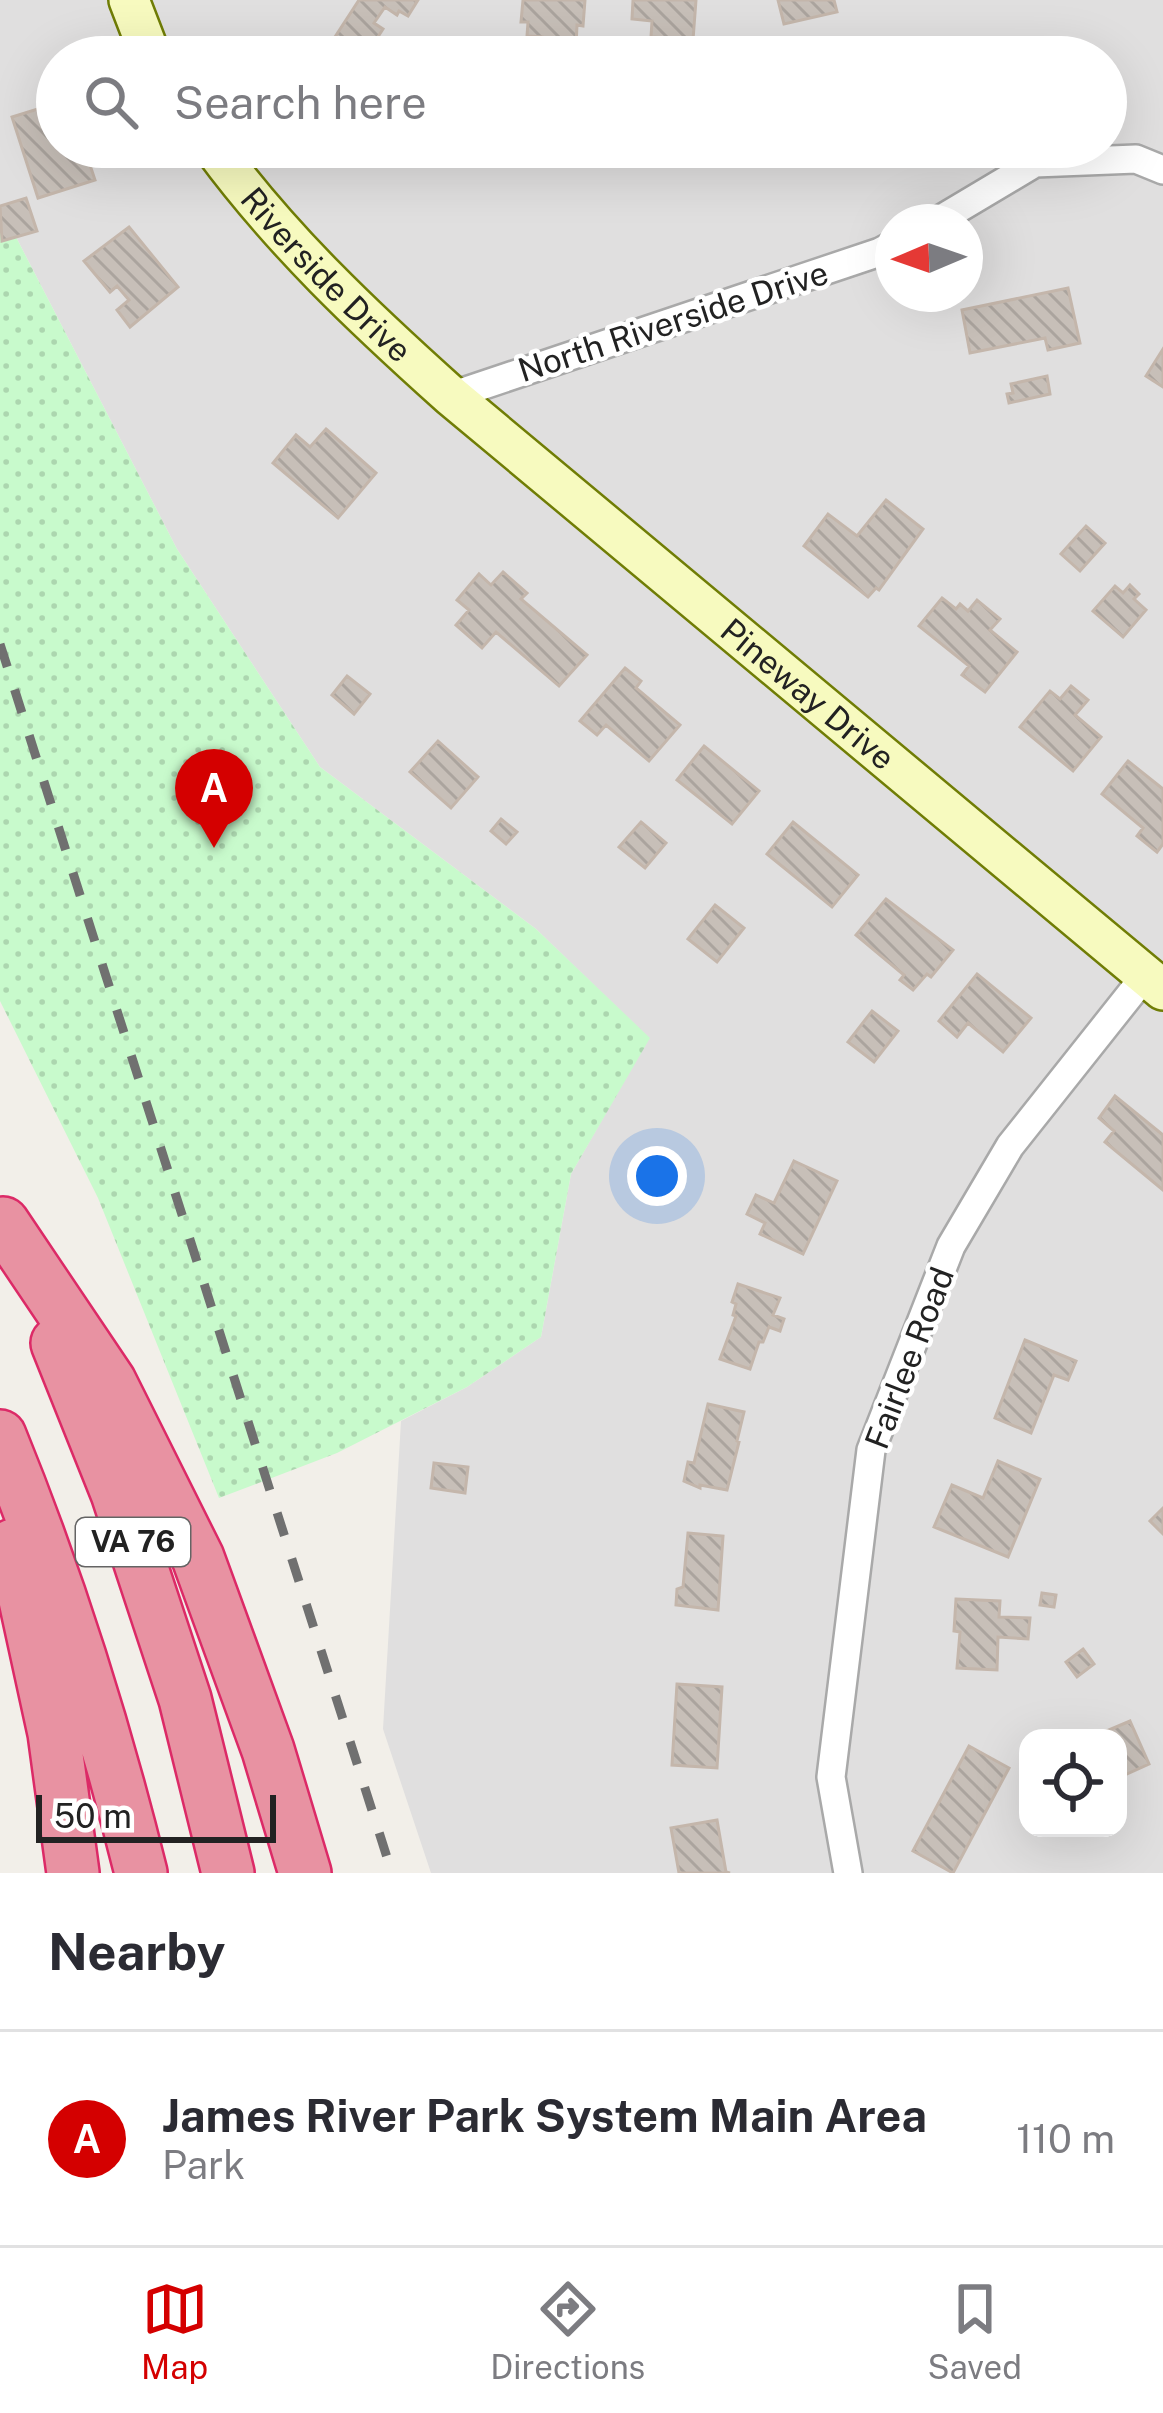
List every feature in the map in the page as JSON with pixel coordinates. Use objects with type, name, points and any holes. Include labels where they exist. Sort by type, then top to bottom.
[{"type":"highway","name":"VA 76","points":[[2,1220],[44,1310],[117,1493],[185,1700],[228,1873]]},
{"type":"highway","points":[[2,1220],[110,1382],[198,1558],[268,1750],[305,1873]]},
{"type":"highway","name":"VA 76","points":[[0,1436],[35,1520],[88,1681],[141,1873]]},
{"type":"highway","points":[[0,1486],[54,1733],[74,1873]]},
{"type":"street","points":[[129,0],[143,36]]},
{"type":"street","points":[[1127,159],[1163,170]]},
{"type":"street","name":"Riverside Drive","points":[[228,168],[358,313],[451,396]]},
{"type":"street","points":[[966,204],[1027,168]]},
{"type":"street","name":"North Riverside Drive","points":[[451,396],[875,254]]},
{"type":"street","name":"Pineway Drive","points":[[451,396],[1154,983]]},
{"type":"street","name":"Fairlee Road","points":[[848,1873],[831,1777],[871,1450],[951,1246],[1010,1146],[1154,983]]},
{"type":"shaded area","points":[[0,0],[1163,0],[1163,1873],[431,1873],[383,1729],[401,1421],[467,1387],[541,1337],[571,1174],[649,1038],[536,929],[320,767],[177,549],[0,206]]},
{"type":"green space","points":[[0,206],[177,549],[320,767],[536,929],[650,1038],[571,1174],[541,1337],[467,1387],[337,1453],[219,1498],[98,1198],[0,1001]]},
{"type":"building","points":[[359,0],[418,0],[408,16],[385,7],[374,23],[383,29],[378,36],[336,36]]},
{"type":"building","points":[[523,0],[585,0],[583,26],[577,25],[576,36],[527,36],[528,22],[521,22]]},
{"type":"building","points":[[633,0],[696,0],[693,36],[651,36],[652,21],[632,19]]},
{"type":"building","points":[[778,0],[834,0],[837,12],[784,24]]},
{"type":"building","points":[[36,110],[36,168],[91,168],[95,180],[38,198],[12,117]]},
{"type":"building","points":[[26,198],[37,231],[2,241],[0,206]]},
{"type":"building","points":[[129,227],[178,287],[130,327],[117,310],[129,300],[117,286],[110,292],[84,261]]},
{"type":"building","points":[[1068,288],[1080,343],[1048,350],[1045,338],[970,353],[962,312],[983,312],[983,306]]},
{"type":"building","points":[[1163,349],[1163,387],[1146,376]]},
{"type":"building","points":[[1047,376],[1050,394],[1009,403],[1011,384]]},
{"type":"building","points":[[326,429],[376,473],[338,518],[273,463],[296,435],[310,447]]},
{"type":"building","points":[[886,500],[923,529],[879,590],[868,597],[804,546],[828,514],[857,536]]},
{"type":"building","points":[[1086,526],[1105,543],[1080,571],[1061,554]]},
{"type":"building","points":[[503,572],[527,593],[521,599],[587,655],[559,686],[496,632],[482,648],[456,625],[469,610],[457,600],[479,574],[491,585]]},
{"type":"building","points":[[1130,585],[1139,594],[1134,599],[1146,610],[1123,637],[1093,611],[1115,586],[1123,593]]},
{"type":"building","points":[[942,598],[968,611],[977,600],[1000,619],[990,630],[1017,652],[985,692],[962,675],[969,666],[919,626]]},
{"type":"building","points":[[625,668],[641,681],[636,688],[680,725],[649,761],[606,725],[597,735],[580,721]]},
{"type":"building","points":[[347,676],[370,694],[354,714],[332,695]]},
{"type":"building","points":[[1071,686],[1088,700],[1075,715],[1101,737],[1073,771],[1020,727],[1050,691],[1060,699]]},
{"type":"building","points":[[438,741],[478,777],[451,808],[410,772]]},
{"type":"building","points":[[704,746],[759,791],[732,824],[677,780]]},
{"type":"building","points":[[1128,761],[1163,789],[1163,844],[1157,852],[1137,836],[1143,828],[1102,794]]},
{"type":"building","points":[[501,819],[517,832],[506,844],[491,831]]},
{"type":"building","points":[[641,822],[666,843],[645,868],[619,847]]},
{"type":"building","points":[[793,822],[858,875],[832,907],[767,854]]},
{"type":"building","points":[[886,899],[953,950],[913,990],[900,980],[904,975],[856,935]]},
{"type":"building","points":[[715,905],[744,928],[717,962],[688,939]]},
{"type":"building","points":[[977,974],[1031,1018],[1003,1052],[968,1023],[957,1037],[939,1021]]},
{"type":"building","points":[[872,1011],[898,1031],[874,1062],[848,1042]]},
{"type":"building","points":[[1115,1096],[1163,1135],[1163,1190],[1105,1142],[1114,1131],[1099,1118]]},
{"type":"building","points":[[794,1161],[837,1181],[803,1254],[760,1234],[765,1223],[747,1214],[756,1195],[774,1203]]},
{"type":"building","points":[[738,1284],[780,1298],[773,1315],[784,1319],[780,1331],[769,1327],[750,1369],[720,1359],[736,1316],[732,1302]]},
{"type":"building","points":[[1025,1340],[1076,1361],[1068,1380],[1054,1375],[1031,1433],[995,1418]]},
{"type":"building","points":[[708,1404],[744,1412],[727,1490],[684,1481],[688,1462],[694,1463]]},
{"type":"building","points":[[998,1461],[1040,1479],[1008,1557],[934,1527],[952,1485],[983,1498]]},
{"type":"building","points":[[434,1463],[468,1467],[465,1493],[431,1488]]},
{"type":"building","points":[[1163,1508],[1163,1534],[1150,1521]]},
{"type":"building","points":[[688,1533],[723,1536],[718,1610],[676,1605],[677,1589],[683,1587]]},
{"type":"building","points":[[1042,1593],[1056,1595],[1054,1607],[1040,1605]]},
{"type":"building","points":[[956,1599],[1000,1601],[999,1617],[1030,1618],[1028,1639],[998,1637],[997,1670],[957,1668]]},
{"type":"building","points":[[1083,1649],[1094,1664],[1077,1677],[1066,1662]]},
{"type":"building","points":[[677,1684],[722,1687],[717,1768],[672,1765]]},
{"type":"building","points":[[1130,1721],[1149,1764],[1127,1774],[1127,1729],[1111,1729]]},
{"type":"building","points":[[969,1746],[1009,1768],[953,1873],[913,1851]]},
{"type":"building","points":[[717,1820],[726,1872],[730,1873],[679,1873],[671,1828]]},
{"type":"railway","points":[[0,644],[392,1873]]},
{"type":"place","name":"James River Park System Main Area","points":[[214,848]]}]
